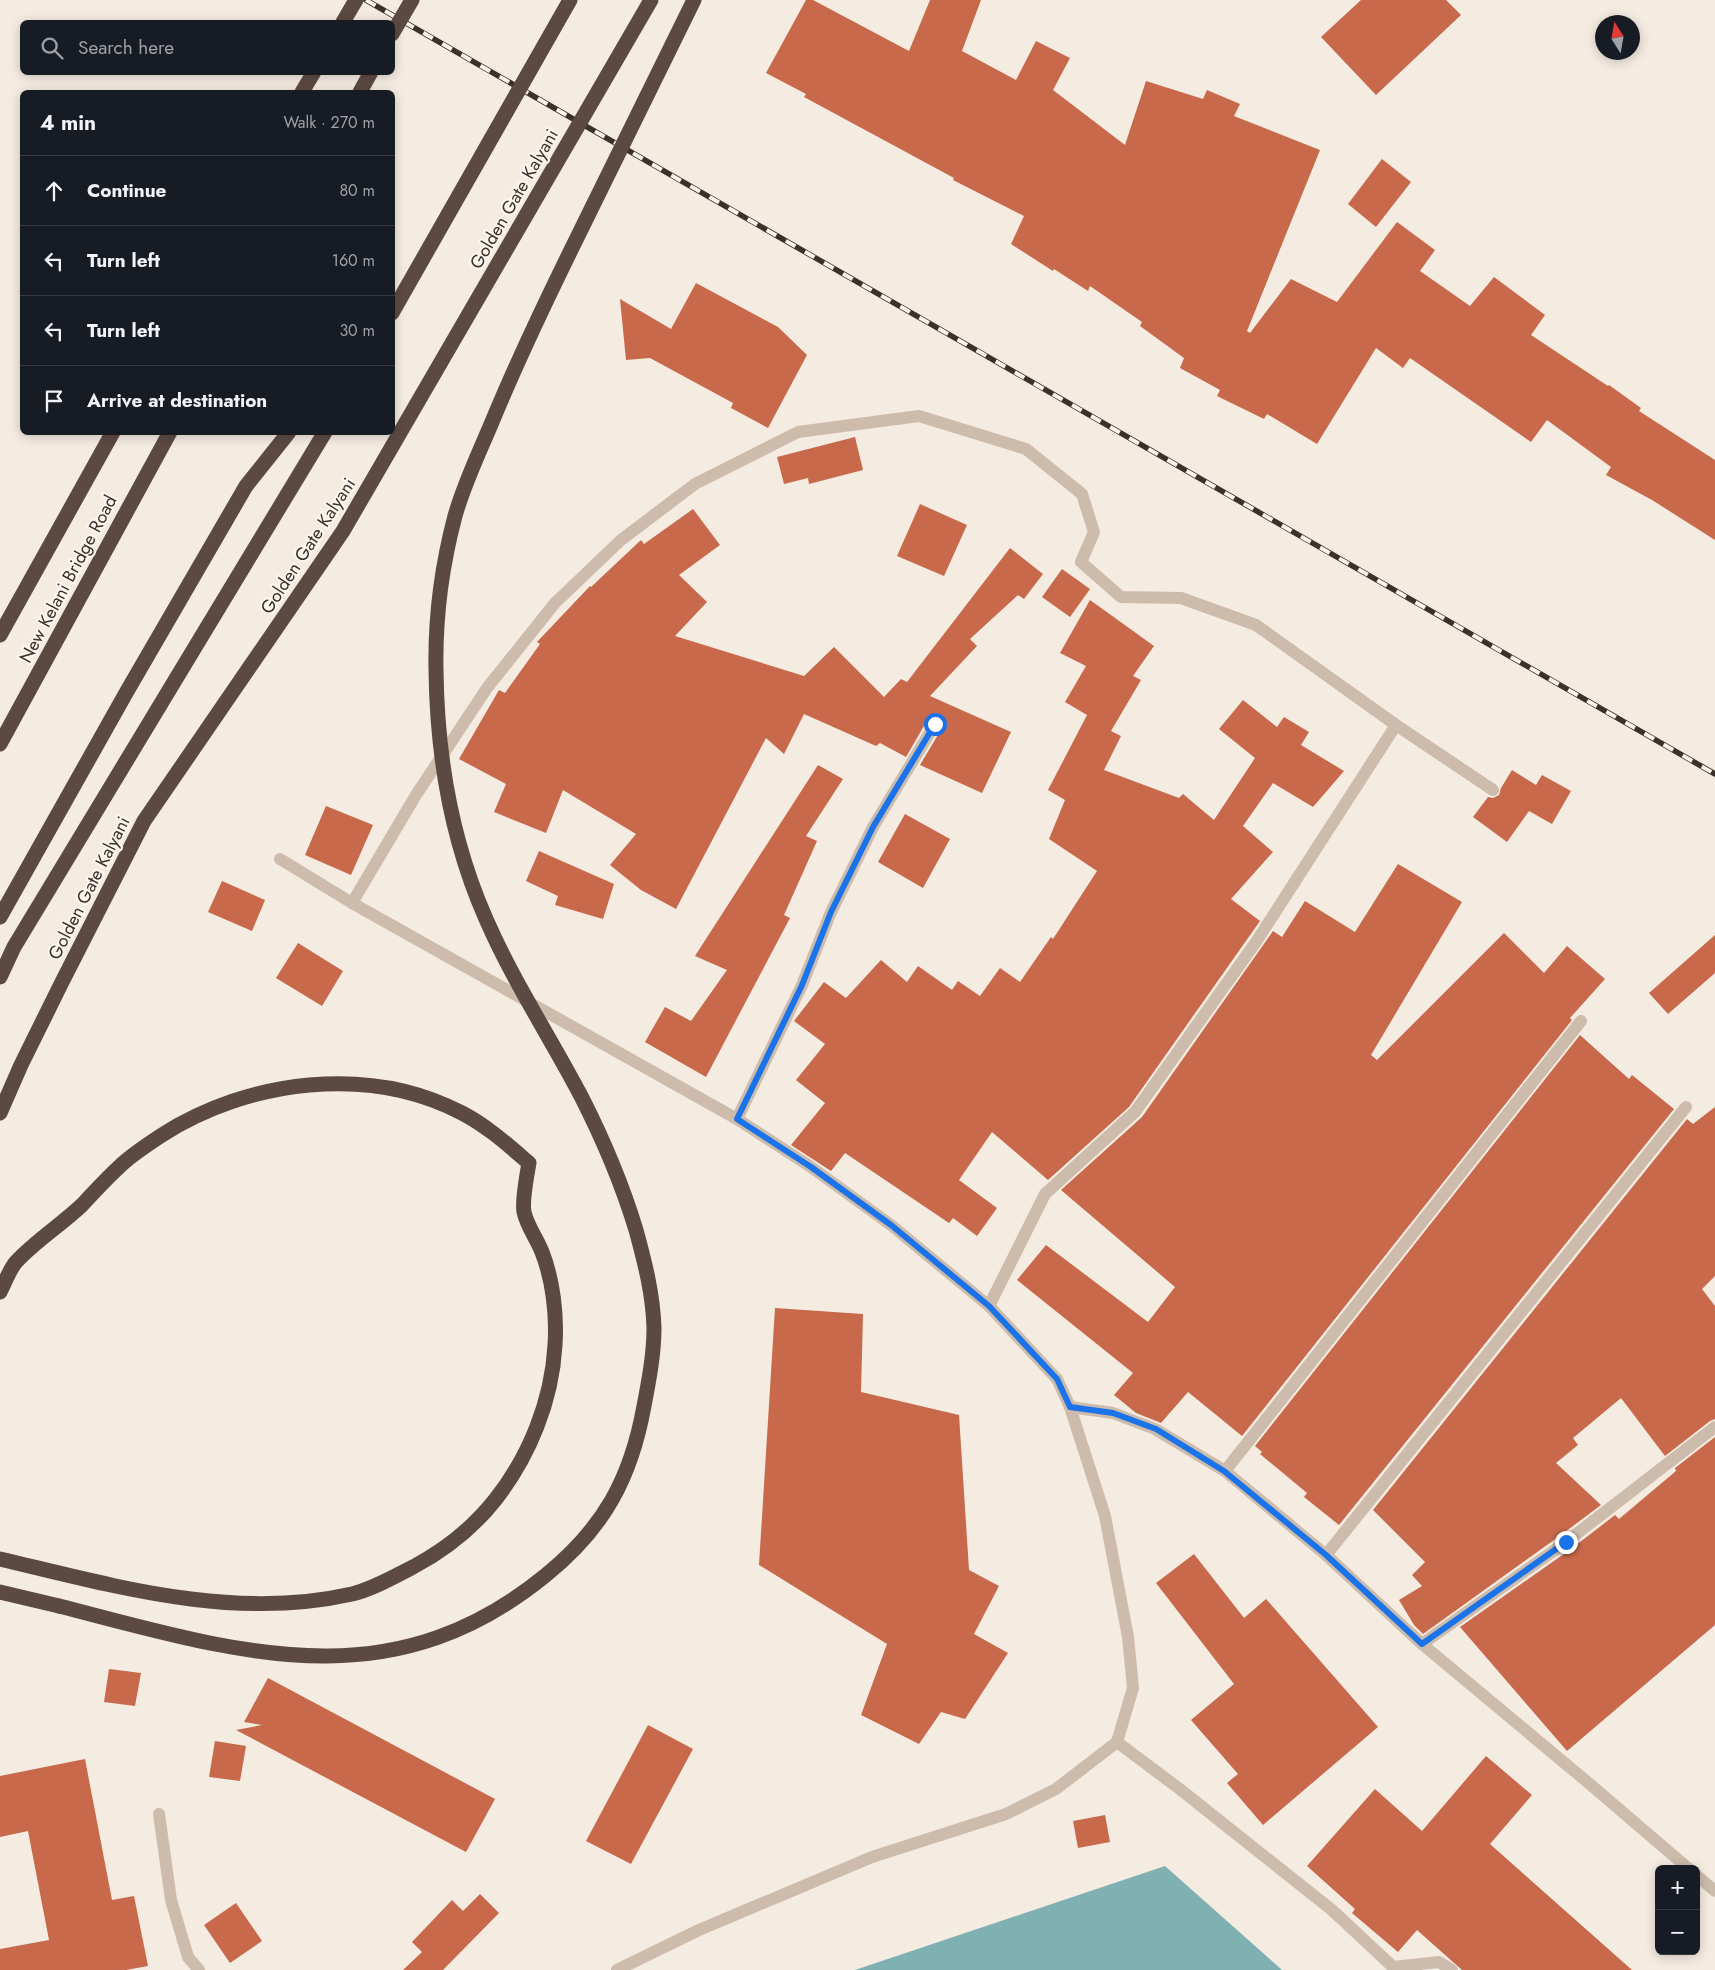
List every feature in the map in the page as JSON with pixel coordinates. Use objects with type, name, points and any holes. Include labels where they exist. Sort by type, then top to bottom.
[{"type":"highway","points":[[343,20],[356,0]]},
{"type":"highway","points":[[395,29],[412,0]]},
{"type":"highway","points":[[395,308],[570,0]]},
{"type":"highway","name":"Golden Gate Kalyani","points":[[0,1113],[21,1065],[144,821],[343,532],[651,0]]},
{"type":"highway","points":[[0,1592],[194,1640],[245,1650],[291,1656],[336,1657],[382,1652],[429,1641],[467,1627],[496,1612],[567,1558],[596,1527],[614,1497],[631,1458],[641,1424],[650,1377],[654,1334],[652,1298],[646,1267],[630,1212],[604,1145],[581,1096],[503,956],[468,873],[446,790],[437,725],[437,646],[439,611],[447,550],[456,511],[470,472],[526,341],[694,0]]},
{"type":"highway","points":[[303,90],[312,75]]},
{"type":"highway","points":[[361,90],[369,75]]},
{"type":"highway","points":[[395,303],[404,292]]},
{"type":"highway","name":"New Kelani Bridge Road","points":[[0,635],[111,435]]},
{"type":"highway","name":"New Kelani Bridge Road","points":[[0,744],[168,435]]},
{"type":"highway","points":[[0,917],[126,693],[246,486],[288,435]]},
{"type":"highway","name":"Golden Gate Kalyani","points":[[0,977],[14,947],[323,435]]},
{"type":"highway","points":[[0,1292],[15,1263],[81,1205],[120,1165],[163,1135],[202,1115],[243,1098],[285,1088],[328,1083],[364,1084],[433,1100],[463,1113],[498,1136],[528,1163],[524,1211],[543,1254],[550,1279],[555,1344],[551,1378],[529,1447],[511,1480],[486,1511],[458,1539],[419,1564],[388,1580],[353,1594],[305,1601],[261,1604],[206,1601],[136,1591],[0,1559]]},
{"type":"street","points":[[352,903],[416,795],[487,688],[555,603],[621,540],[695,484],[798,432],[919,416],[1026,449],[1082,494],[1094,532],[1081,562],[1121,597],[1181,598],[1256,625],[1396,725],[1494,790]]},
{"type":"street","points":[[737,1119],[802,985],[831,912],[873,827],[935,724]]},
{"type":"street","points":[[989,1306],[1044,1194],[1135,1112],[1256,942],[1396,725]]},
{"type":"street","points":[[280,859],[352,903],[737,1119],[811,1167],[883,1219],[989,1306],[1057,1379],[1070,1407],[1105,1516],[1128,1637],[1133,1688],[1118,1742],[1056,1789],[1006,1814],[872,1857],[699,1930],[617,1970]]},
{"type":"street","points":[[1224,1471],[1581,1021]]},
{"type":"street","points":[[1326,1555],[1686,1107]]},
{"type":"street","points":[[1070,1407],[1113,1413],[1156,1429],[1224,1471],[1326,1555],[1422,1644],[1684,1865]]},
{"type":"street","points":[[1422,1644],[1566,1542],[1715,1427]]},
{"type":"street","points":[[1118,1742],[1182,1790],[1332,1910],[1393,1967],[1439,1962],[1452,1970]]},
{"type":"street","points":[[159,1814],[171,1900],[188,1957],[199,1970]]},
{"type":"street","points":[[1700,1878],[1715,1891]]},
{"type":"water","points":[[1165,1866],[1282,1970],[855,1970]]},
{"type":"building","points":[[806,0],[813,0],[909,51],[930,0],[981,0],[962,51],[1016,80],[1036,41],[1070,58],[1053,90],[1125,145],[1146,81],[1203,99],[1207,90],[1240,104],[1234,116],[1320,150],[1247,331],[1250,333],[1291,279],[1337,302],[1397,222],[1435,250],[1420,271],[1470,306],[1494,277],[1545,315],[1531,335],[1609,385],[1641,408],[1639,411],[1715,460],[1715,540],[1652,500],[1606,475],[1611,467],[1547,420],[1531,442],[1410,358],[1403,368],[1376,348],[1317,444],[1267,414],[1264,419],[1217,396],[1220,390],[1180,368],[1184,358],[1140,326],[1142,322],[1090,286],[1088,291],[1011,244],[1024,216],[953,180],[954,178],[804,97],[806,94],[766,73]]},
{"type":"building","points":[[1361,0],[1446,0],[1461,15],[1376,95],[1321,37]]},
{"type":"building","points":[[1382,159],[1411,182],[1376,227],[1348,204]]},
{"type":"building","points":[[696,283],[778,327],[807,355],[768,428],[731,408],[733,403],[650,358],[626,360],[620,299],[671,329]]},
{"type":"building","points":[[855,437],[863,470],[809,484],[808,478],[784,484],[777,457]]},
{"type":"building","points":[[920,504],[967,525],[944,576],[897,556]]},
{"type":"building","points":[[693,509],[720,545],[679,575],[707,602],[675,636],[804,676],[834,647],[884,697],[901,679],[907,682],[1010,548],[1043,574],[1024,599],[1018,595],[970,639],[977,646],[930,696],[1011,732],[982,793],[920,765],[942,728],[942,721],[939,717],[928,719],[906,757],[880,743],[876,746],[804,714],[784,754],[766,738],[676,909],[641,890],[610,865],[636,834],[563,790],[546,833],[494,812],[506,784],[459,759],[499,690],[505,693],[540,644],[537,642],[590,586],[641,540],[644,544]]},
{"type":"building","points":[[1062,569],[1090,589],[1070,617],[1042,597]]},
{"type":"building","points":[[1090,600],[1154,646],[1133,676],[1141,680],[1111,731],[1121,736],[1104,770],[1179,798],[1183,794],[1214,820],[1255,758],[1219,729],[1243,700],[1277,727],[1284,717],[1309,732],[1301,745],[1344,771],[1313,807],[1273,783],[1243,826],[1273,852],[1231,899],[1260,921],[1129,1107],[1048,1180],[992,1132],[959,1180],[997,1208],[977,1236],[953,1218],[949,1223],[845,1153],[831,1171],[791,1145],[825,1103],[796,1080],[825,1044],[794,1021],[824,982],[846,998],[881,960],[907,982],[918,966],[952,990],[958,981],[980,996],[1000,968],[1020,982],[1051,937],[1053,939],[1097,871],[1049,839],[1065,800],[1048,790],[1087,715],[1065,702],[1086,666],[1060,653]]},
{"type":"building","points":[[818,765],[843,779],[806,836],[817,841],[784,915],[790,918],[706,1077],[645,1042],[665,1007],[691,1021],[727,970],[695,956]]},
{"type":"building","points":[[1512,770],[1536,785],[1542,775],[1571,791],[1552,824],[1529,811],[1507,842],[1473,817],[1488,797],[1493,798],[1499,795]]},
{"type":"building","points":[[326,806],[373,825],[351,875],[305,855]]},
{"type":"building","points":[[905,814],[950,839],[923,888],[878,862]]},
{"type":"building","points":[[539,851],[614,884],[603,919],[555,905],[558,896],[526,881]]},
{"type":"building","points":[[1398,864],[1462,902],[1371,1055],[1377,1060],[1504,933],[1544,973],[1567,946],[1605,979],[1570,1018],[1572,1020],[1242,1436],[1188,1392],[1161,1423],[1136,1413],[1114,1395],[1133,1373],[1017,1280],[1046,1245],[1148,1322],[1175,1287],[1061,1190],[1142,1117],[1273,931],[1282,937],[1305,901],[1355,932]]},
{"type":"building","points":[[222,881],[265,900],[252,931],[208,912]]},
{"type":"building","points":[[1715,935],[1715,973],[1668,1014],[1649,993]]},
{"type":"building","points":[[298,943],[343,971],[322,1006],[276,978]]},
{"type":"building","points":[[1580,1035],[1629,1079],[1632,1075],[1674,1109],[1339,1525],[1304,1497],[1307,1493],[1260,1454],[1262,1452],[1255,1446]]},
{"type":"building","points":[[1715,1107],[1715,1276],[1702,1289],[1715,1306],[1715,1419],[1665,1456],[1621,1398],[1573,1438],[1578,1445],[1556,1463],[1601,1505],[1423,1634],[1414,1625],[1399,1600],[1422,1586],[1412,1575],[1425,1562],[1373,1510],[1687,1119],[1693,1124]]},
{"type":"building","points":[[775,1308],[863,1314],[861,1392],[959,1415],[969,1570],[999,1586],[974,1634],[1008,1653],[965,1719],[941,1712],[919,1744],[861,1715],[887,1644],[759,1565]]},
{"type":"building","points":[[1715,1437],[1715,1625],[1567,1751],[1460,1627],[1571,1549],[1615,1515],[1619,1519],[1676,1471],[1675,1468]]},
{"type":"building","points":[[1194,1554],[1244,1618],[1266,1599],[1378,1727],[1263,1825],[1227,1783],[1238,1774],[1191,1720],[1234,1684],[1156,1583]]},
{"type":"building","points":[[109,1669],[141,1673],[135,1706],[104,1702]]},
{"type":"building","points":[[268,1678],[495,1799],[466,1852],[236,1730],[262,1725],[244,1722]]},
{"type":"building","points":[[648,1725],[693,1749],[631,1864],[586,1841]]},
{"type":"building","points":[[215,1741],[246,1746],[240,1781],[209,1777]]},
{"type":"building","points":[[1486,1756],[1532,1795],[1490,1844],[1632,1970],[1462,1970],[1417,1930],[1398,1952],[1352,1913],[1355,1909],[1307,1866],[1375,1789],[1422,1831]]},
{"type":"building","points":[[85,1759],[112,1900],[134,1896],[148,1966],[126,1970],[0,1970],[0,1949],[49,1940],[28,1831],[0,1837],[0,1776]]},
{"type":"building","points":[[1105,1815],[1110,1842],[1078,1848],[1073,1821]]},
{"type":"building","points":[[480,1894],[499,1913],[443,1970],[403,1970],[422,1952],[412,1942],[452,1900],[463,1911]]},
{"type":"building","points":[[236,1903],[262,1941],[230,1963],[204,1925]]},
{"type":"railway","points":[[366,0],[1715,774]]},
{"type":"route","points":[[935,724],[873,827],[831,912],[802,985],[737,1119],[811,1167],[891,1225],[989,1306],[1034,1352],[1057,1379],[1070,1407],[1113,1413],[1156,1429],[1224,1471],[1326,1555],[1422,1644],[1566,1542]]}]
